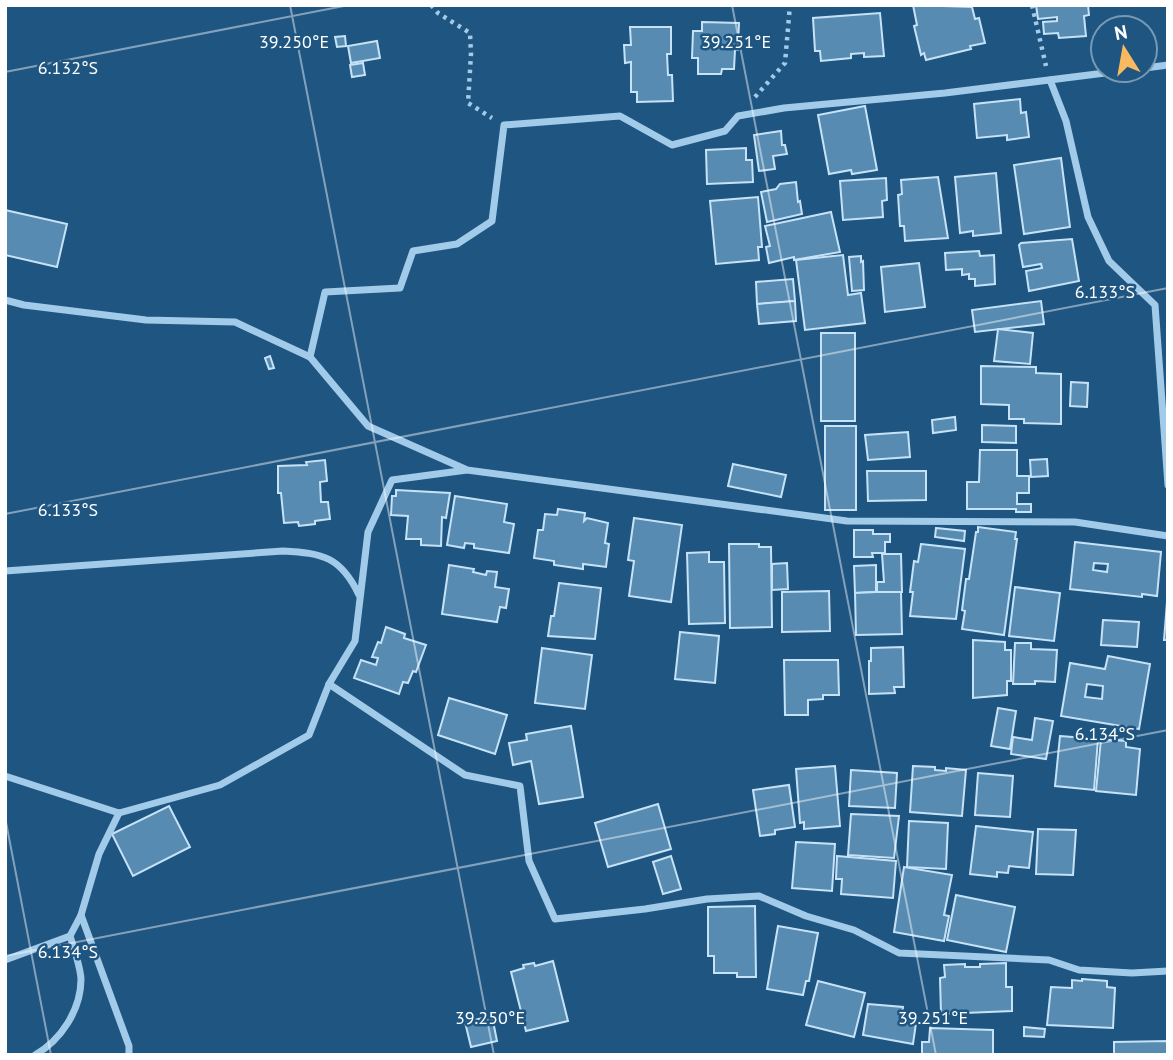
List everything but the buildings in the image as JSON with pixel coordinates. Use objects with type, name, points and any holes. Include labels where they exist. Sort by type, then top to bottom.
[{"type":"street","points":[[310,357],[325,292],[400,288],[413,251],[457,244],[492,221],[504,125],[620,116],[672,145],[725,131],[738,116],[785,108],[945,93],[1089,75]]},
{"type":"street","points":[[1050,80],[1066,121],[1088,217],[1109,261],[1155,304],[1168,485]]},
{"type":"street","points":[[5,300],[24,305],[146,320],[235,322],[310,357],[369,426],[467,470]]},
{"type":"street","points":[[5,776],[119,813],[220,785],[309,735],[329,684],[355,641],[368,532],[392,480],[467,470],[847,521],[1075,522],[1168,536]]},
{"type":"street","points":[[5,571],[284,551],[316,553],[340,566],[351,576],[360,597]]},
{"type":"street","points":[[329,684],[465,775],[520,786],[529,861],[555,919],[759,896],[806,916],[854,930],[899,953],[1049,960],[1079,970],[1132,973],[1168,971]]},
{"type":"street","points":[[35,1055],[46,1048],[73,1017],[80,979],[71,936],[81,915],[99,854],[119,813]]},
{"type":"street","points":[[81,915],[129,1046],[129,1055]]},
{"type":"street","points":[[5,960],[71,936]]},
{"type":"path","points":[[431,5],[438,13],[470,33],[468,103],[504,125]]},
{"type":"path","points":[[738,116],[785,63],[790,5]]},
{"type":"path","points":[[1032,5],[1050,80]]}]
